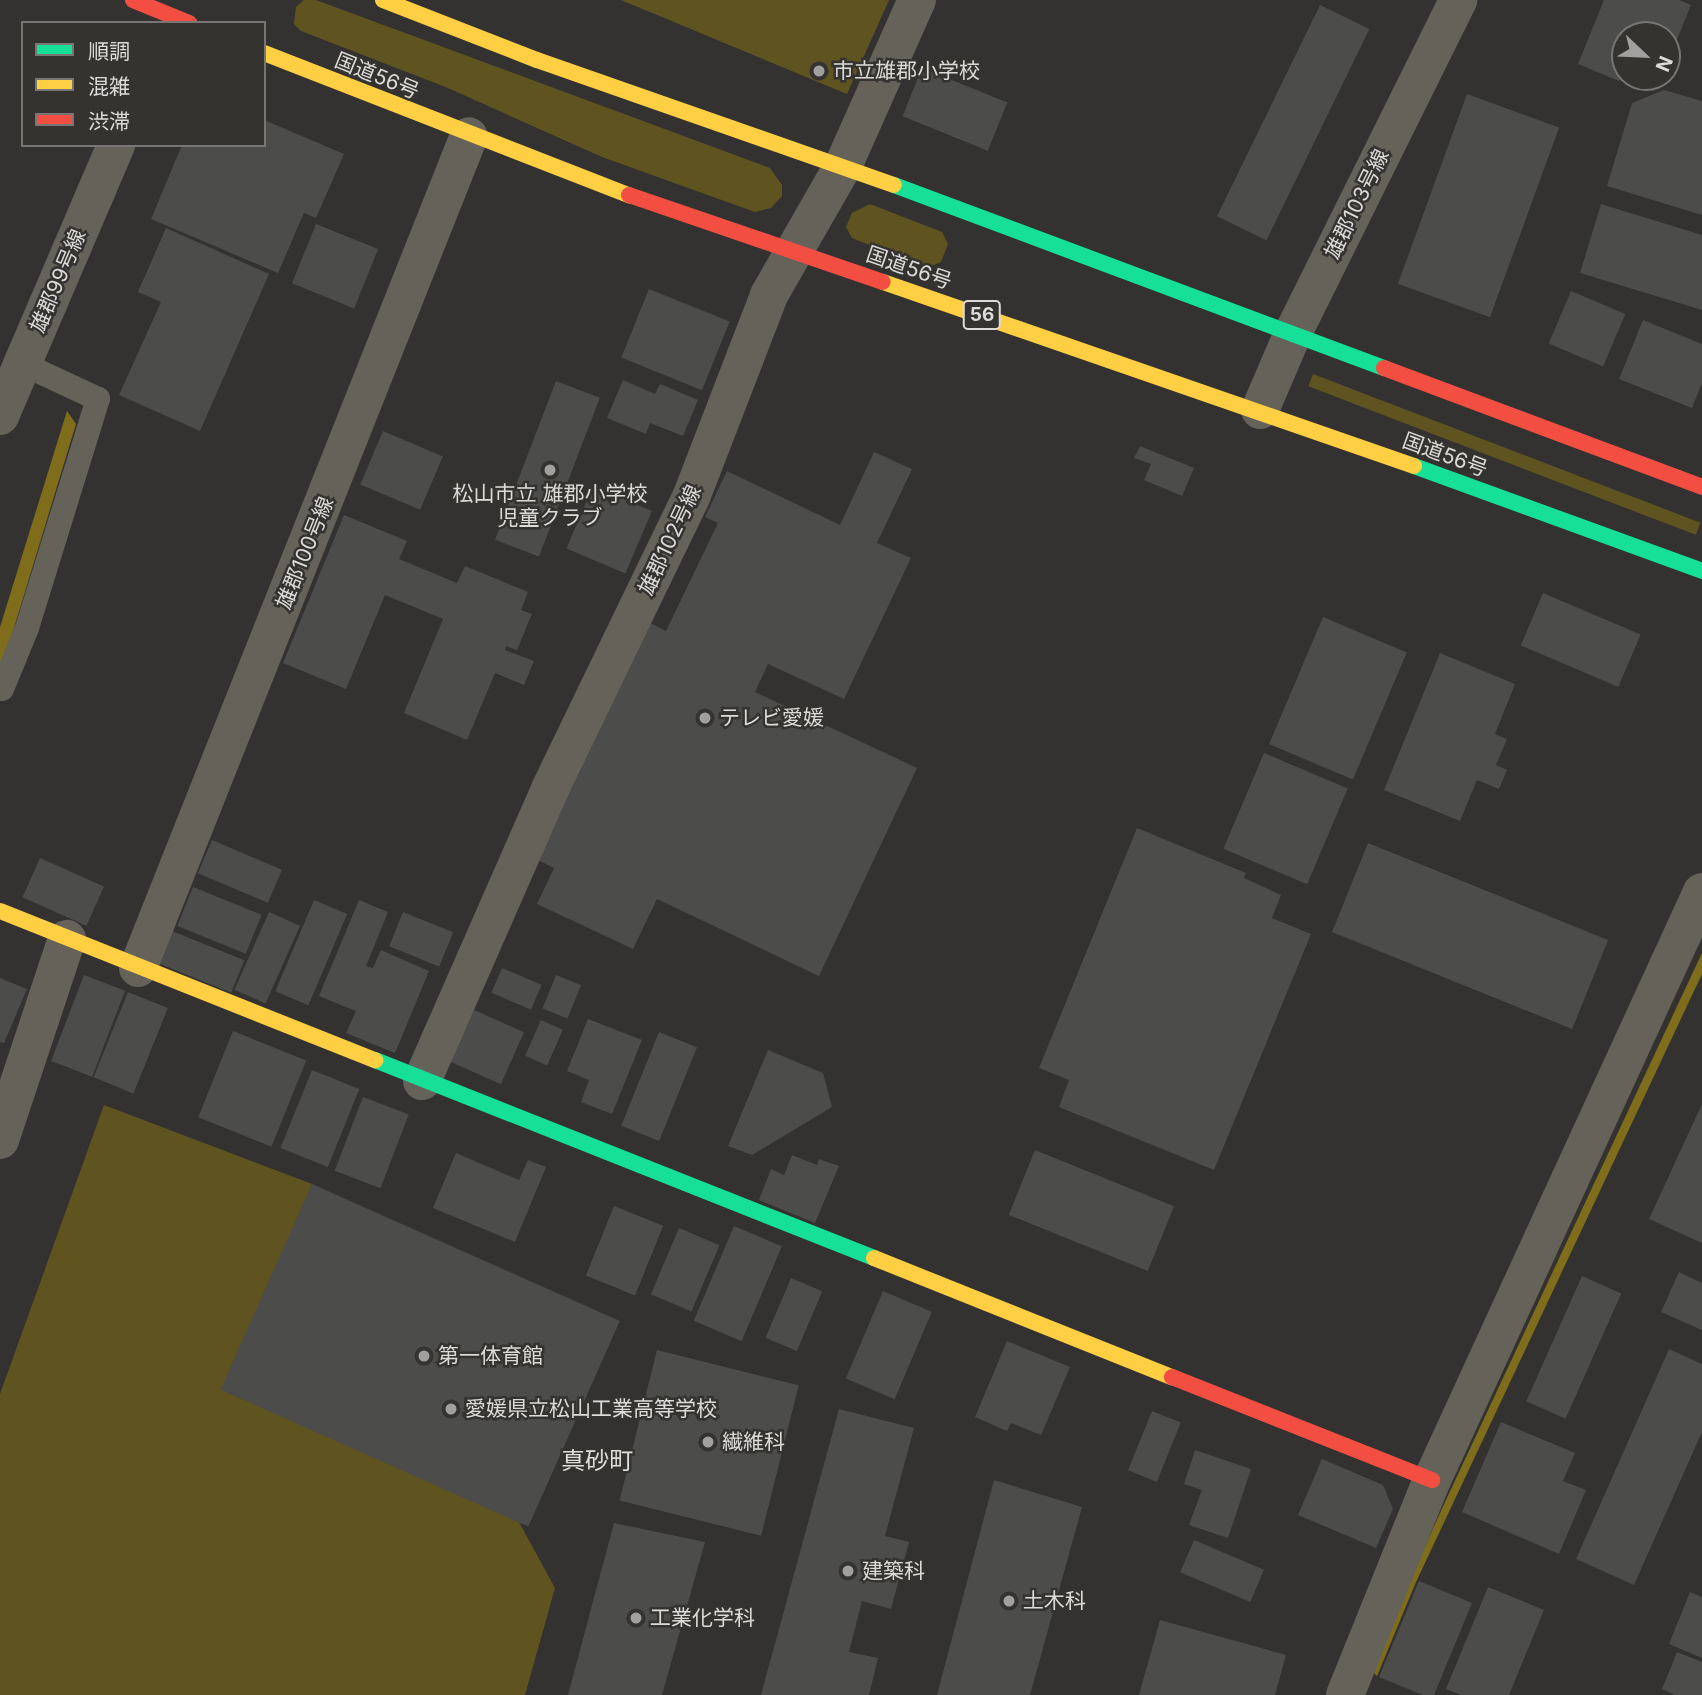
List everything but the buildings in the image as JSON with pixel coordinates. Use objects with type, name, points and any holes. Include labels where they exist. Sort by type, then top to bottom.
[{"type":"main road","points":[[383,0],[537,60],[843,166],[1702,487]]},
{"type":"main road","name":"国道56号","points":[[266,54],[469,136],[1260,410],[1702,571]]},
{"type":"main road","points":[[0,911],[422,1081],[1432,1480]]},
{"type":"street","name":"雄郡102号線","points":[[422,1081],[550,789],[692,495],[769,295],[792,250],[843,166],[917,0]]},
{"type":"street","name":"雄郡103号線","points":[[1260,410],[1293,333],[1458,0]]},
{"type":"street","name":"雄郡100号線","points":[[138,968],[469,136]]},
{"type":"street","name":"雄郡99号線","points":[[0,416],[115,147]]},
{"type":"street","points":[[1345,1695],[1432,1480],[1702,892]]},
{"type":"street","points":[[0,1140],[67,939]]},
{"type":"lane","points":[[2,689],[27,628],[98,398],[23,364]]},
{"type":"shaded area","points":[[304,0],[316,0],[770,168],[782,185],[782,196],[771,208],[755,212],[602,157],[448,88],[301,31],[294,24],[296,7]]},
{"type":"shaded area","name":"市立雄郡小学校","points":[[621,0],[889,0],[847,94]]},
{"type":"shaded area","points":[[870,204],[942,232],[948,244],[941,262],[927,268],[852,238],[846,227],[852,213]]},
{"type":"shaded area","points":[[1313,374],[1700,523],[1696,535],[1308,386]]},
{"type":"shaded area","points":[[67,411],[76,424],[0,674],[0,627]]},
{"type":"shaded area","points":[[1702,953],[1702,974],[1416,1582],[1377,1676],[1370,1669],[1445,1502]]},
{"type":"shaded area","points":[[104,1105],[312,1184],[228,1393],[513,1511],[555,1588],[525,1695],[0,1695],[0,1394]]},
{"type":"traffic: fast","points":[[894,185],[1384,368]]},
{"type":"traffic: fast","points":[[1414,466],[1702,571]]},
{"type":"traffic: fast","points":[[375,1060],[874,1258]]},
{"type":"traffic: slow","points":[[383,0],[537,60],[894,185]]},
{"type":"traffic: slow","points":[[266,54],[629,195]]},
{"type":"traffic: slow","points":[[883,282],[1414,466]]},
{"type":"traffic: slow","points":[[0,911],[375,1060]]},
{"type":"traffic: slow","points":[[874,1258],[1172,1377]]},
{"type":"traffic: jam","points":[[133,0],[184,21]]},
{"type":"traffic: jam","points":[[629,195],[883,282]]},
{"type":"traffic: jam","points":[[1384,368],[1702,487]]},
{"type":"traffic: jam","points":[[1172,1377],[1432,1480]]},
{"type":"place","name":"市立雄郡小学校","points":[[819,71]]},
{"type":"place","name":"松山市立 雄郡小学校 児童クラブ","points":[[550,470]]},
{"type":"place","name":"テレビ愛媛","points":[[705,718]]},
{"type":"place","name":"第一体育館","points":[[424,1356]]},
{"type":"place","name":"愛媛県立松山工業高等学校","points":[[451,1409]]},
{"type":"place","name":"繊維科","points":[[708,1442]]},
{"type":"place","name":"建築科","points":[[848,1571]]},
{"type":"place","name":"土木科","points":[[1009,1601]]},
{"type":"place","name":"工業化学科","points":[[636,1618]]},
{"type":"district","name":"真砂町","points":[[597,1461]]}]
